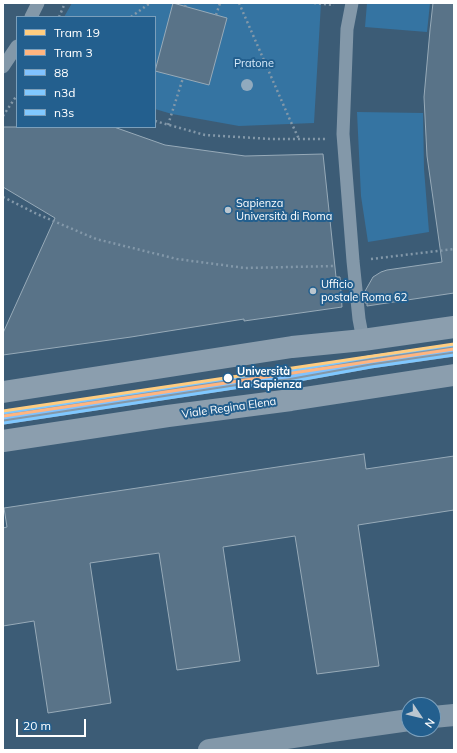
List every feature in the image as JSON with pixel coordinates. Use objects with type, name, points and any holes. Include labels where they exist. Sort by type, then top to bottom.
[{"type":"main road","points":[[3,392],[292,347],[363,340],[454,327]]},
{"type":"main road","name":"Viale Regina Elena","points":[[3,441],[168,416],[291,400],[454,374]]},
{"type":"street","points":[[441,716],[454,715]]},
{"type":"street","points":[[209,750],[401,721]]},
{"type":"lane","points":[[32,16],[38,3]]},
{"type":"lane","points":[[352,3],[347,29],[343,134],[353,261],[359,319],[363,340]]},
{"type":"lane","points":[[3,67],[16,48]]},
{"type":"lane","points":[[3,418],[246,381],[287,377],[370,362],[454,350]]},
{"type":"path","points":[[59,16],[65,3]]},
{"type":"path","points":[[132,16],[150,3]]},
{"type":"path","points":[[216,15],[220,3]]},
{"type":"path","points":[[239,3],[299,139]]},
{"type":"path","points":[[314,3],[336,5]]},
{"type":"path","points":[[168,125],[183,78]]},
{"type":"path","points":[[3,116],[16,96]]},
{"type":"path","points":[[156,121],[205,135],[299,139],[329,138]]},
{"type":"path","points":[[3,197],[37,214],[96,239],[177,259],[245,268],[335,266]]},
{"type":"path","points":[[353,261],[454,249]]},
{"type":"green space","name":"Pratone","points":[[72,3],[321,3],[314,123],[239,126],[172,114],[156,109],[156,16],[65,16]]},
{"type":"green space","points":[[367,3],[430,3],[427,32],[365,27]]},
{"type":"green space","points":[[357,112],[423,113],[424,169],[429,232],[368,242],[361,196]]},
{"type":"building","points":[[173,3],[227,18],[209,85],[156,71]]},
{"type":"building","points":[[433,3],[454,3],[454,293],[367,306],[367,303],[365,303],[364,293],[373,277],[381,272],[442,262],[427,156],[424,97]]},
{"type":"building","points":[[3,127],[117,128],[165,145],[245,156],[323,154],[336,277],[340,277],[342,307],[244,321],[244,319],[3,355],[3,333],[55,218],[3,187]]},
{"type":"building","points":[[364,454],[366,469],[454,456],[454,510],[358,525],[379,666],[317,674],[295,536],[223,547],[240,661],[177,670],[159,553],[90,563],[111,703],[48,713],[34,621],[3,626],[3,528],[7,527],[4,508]]},
{"type":"tram line","name":"19","points":[[3,411],[454,344]]},
{"type":"tram line","name":"3","points":[[4,416],[454,349]]},
{"type":"transit line","name":"n3s","points":[[3,413],[245,376],[286,372],[369,357],[453,345]]},
{"type":"transit line","name":"88","points":[[3,418],[246,381],[287,377],[370,362],[454,350]]},
{"type":"transit line","name":"n3d","points":[[4,423],[247,386],[288,382],[371,367],[454,355]]},
{"type":"place","name":"Sapienza Università di Roma","points":[[228,210]]},
{"type":"place","name":"Ufficio postale Roma 62","points":[[313,291]]},
{"type":"place","name":"Università La Sapienza","points":[[228,378]]}]
